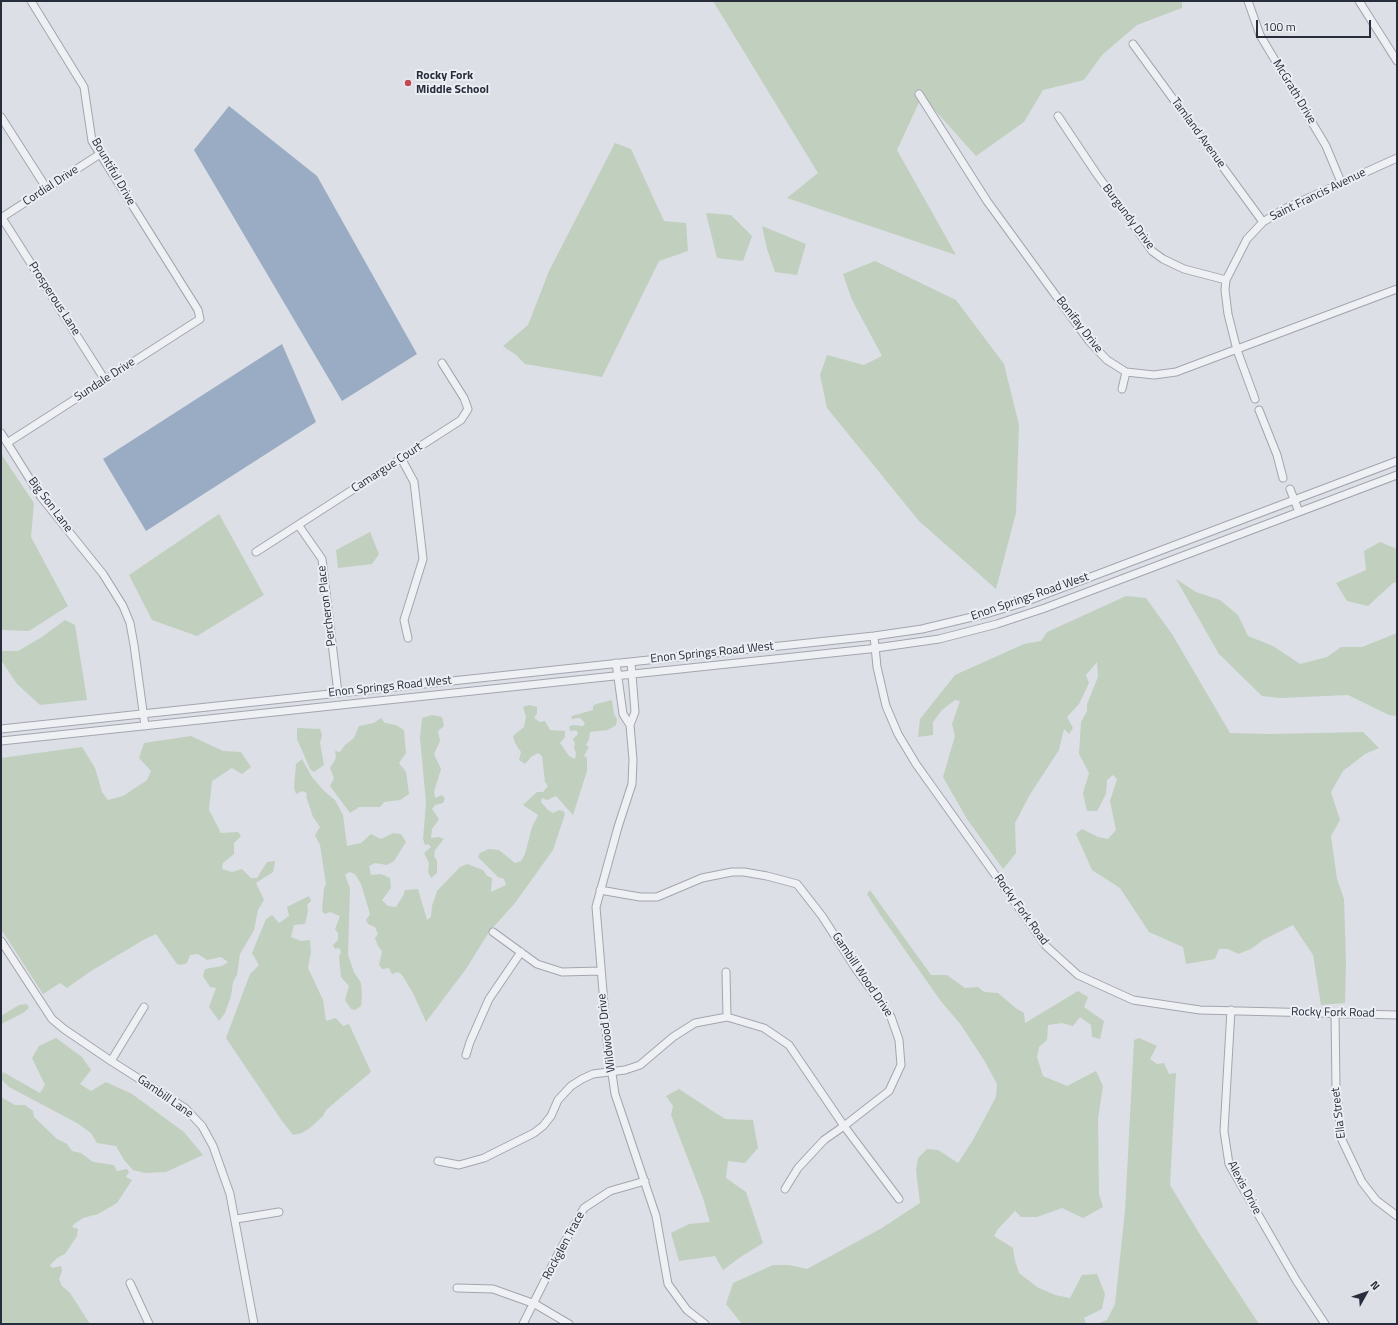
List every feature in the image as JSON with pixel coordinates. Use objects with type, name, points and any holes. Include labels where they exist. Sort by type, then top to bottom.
[{"type":"street","name":"Bountiful Drive","points":[[31,1],[80,80],[86,96],[92,141],[200,315]]},
{"type":"street","name":"McGrath Drive","points":[[1248,1],[1260,35],[1326,146],[1341,182]]},
{"type":"street","points":[[1359,1],[1397,61]]},
{"type":"street","name":"Tamland Avenue","points":[[1133,44],[1263,222]]},
{"type":"street","name":"Bonifay Drive","points":[[919,94],[987,201],[1085,336],[1107,360],[1126,372],[1154,376],[1176,372],[1397,289]]},
{"type":"street","name":"Burgundy Drive","points":[[1058,116],[1096,173],[1152,251],[1163,259],[1184,268],[1226,280]]},
{"type":"street","points":[[1,117],[47,189]]},
{"type":"street","name":"Cordial Drive","points":[[1,218],[100,154]]},
{"type":"street","name":"Saint Francis Avenue","points":[[1255,399],[1237,350],[1228,314],[1225,290],[1226,280],[1247,239],[1263,222],[1284,209],[1397,158]]},
{"type":"street","name":"Prosperous Lane","points":[[1,218],[105,380]]},
{"type":"street","name":"Sundale Drive","points":[[7,443],[200,318],[200,315]]},
{"type":"street","name":"Camargue Court","points":[[256,552],[299,526],[461,420],[468,409],[464,398],[442,363]]},
{"type":"street","points":[[1122,389],[1126,372]]},
{"type":"street","points":[[1259,410],[1277,455],[1283,478]]},
{"type":"street","name":"Big Son Lane","points":[[1,433],[41,497],[103,574],[124,606],[130,623],[145,726]]},
{"type":"street","points":[[401,458],[414,482],[423,559],[404,620],[408,638]]},
{"type":"street","name":"Enon Springs Road West","points":[[1,729],[874,636],[940,625],[1022,603],[1397,461]]},
{"type":"street","name":"Enon Springs Road West","points":[[1,741],[875,649],[939,639],[997,624],[1397,475]]},
{"type":"street","points":[[1290,489],[1299,512]]},
{"type":"street","name":"Percheron Place","points":[[299,526],[322,559],[338,693]]},
{"type":"street","name":"Rocky Fork Road","points":[[874,636],[875,649],[886,706],[898,734],[921,770],[1046,946],[1078,975],[1133,1000],[1200,1010],[1397,1015]]},
{"type":"street","name":"Wildwood Drive","points":[[631,662],[635,712],[630,725],[633,760],[632,784],[600,890],[596,912],[600,971],[615,1094],[656,1218],[662,1259],[668,1284],[687,1310],[705,1324]]},
{"type":"street","name":"Wildwood Drive","points":[[616,663],[623,714],[630,725]]},
{"type":"street","name":"Gambill Wood Drive","points":[[600,890],[640,897],[657,897],[702,878],[721,874],[744,872],[768,876],[797,884],[822,916],[856,969],[891,1017],[899,1040],[901,1065],[889,1091],[824,1140],[798,1168],[786,1189]]},
{"type":"street","points":[[493,932],[537,964],[562,972],[600,971]]},
{"type":"street","name":"Gambill Lane","points":[[1,941],[52,1019],[111,1061],[186,1109],[202,1126],[213,1146],[228,1188],[236,1218],[254,1324]]},
{"type":"street","points":[[466,1055],[470,1042],[489,999],[521,952]]},
{"type":"street","points":[[726,972],[727,1017]]},
{"type":"street","points":[[111,1061],[144,1007]]},
{"type":"street","name":"Alexis Drive","points":[[1231,1010],[1224,1131],[1229,1164],[1296,1280],[1325,1324]]},
{"type":"street","name":"Ella Street","points":[[1336,1014],[1336,1088],[1342,1140],[1362,1182],[1376,1200],[1397,1216]]},
{"type":"street","points":[[438,1161],[459,1165],[484,1158],[534,1133],[543,1126],[551,1116],[558,1100],[571,1086],[582,1079],[593,1074],[625,1070],[640,1065],[673,1037],[696,1023],[727,1017],[746,1021],[764,1028],[789,1045],[844,1126],[899,1199]]},
{"type":"street","name":"Rockglen Trace","points":[[523,1324],[559,1252],[584,1208],[610,1191],[645,1181]]},
{"type":"street","points":[[236,1218],[279,1212]]},
{"type":"street","points":[[130,1283],[149,1324]]},
{"type":"street","points":[[457,1288],[493,1288],[534,1304],[569,1324]]},
{"type":"green space","points":[[713,1],[1182,1],[1182,8],[1137,25],[1102,55],[1084,80],[1043,90],[1024,122],[976,156],[922,96],[897,150],[956,255],[787,198],[818,173]]},
{"type":"green space","points":[[615,143],[631,149],[664,221],[686,223],[688,251],[659,261],[602,377],[525,364],[516,355],[503,346],[528,325],[549,271]]},
{"type":"green space","points":[[706,213],[731,215],[752,236],[743,261],[717,258]]},
{"type":"green space","points":[[762,226],[806,244],[797,275],[775,272],[767,249]]},
{"type":"green space","points":[[875,261],[956,300],[1004,364],[1019,425],[1016,513],[996,589],[919,521],[827,408],[820,375],[827,355],[864,365],[882,356],[852,300],[843,274]]},
{"type":"green space","points":[[1,454],[34,503],[31,537],[68,606],[29,631],[1,630]]},
{"type":"green space","points":[[219,514],[264,595],[197,636],[152,620],[129,575]]},
{"type":"green space","points":[[370,532],[379,554],[372,564],[338,568],[336,550]]},
{"type":"green space","points":[[1380,542],[1397,549],[1397,582],[1393,583],[1368,606],[1347,601],[1336,583],[1366,570],[1364,551]]},
{"type":"green space","points":[[1176,579],[1196,592],[1220,600],[1238,615],[1248,636],[1273,646],[1300,664],[1327,657],[1341,647],[1362,647],[1397,633],[1397,716],[1389,715],[1348,695],[1280,698],[1262,696],[1219,654]]},
{"type":"green space","points":[[1126,596],[1146,598],[1172,634],[1230,733],[1268,734],[1363,732],[1379,748],[1365,754],[1343,771],[1331,792],[1340,820],[1331,836],[1337,879],[1344,899],[1346,962],[1345,1003],[1321,1005],[1313,955],[1293,925],[1263,940],[1251,949],[1238,954],[1228,949],[1219,949],[1215,959],[1186,964],[1183,947],[1149,932],[1120,888],[1092,870],[1076,834],[1082,829],[1098,837],[1108,839],[1116,830],[1110,801],[1117,779],[1113,775],[1107,780],[1106,794],[1097,811],[1087,811],[1083,793],[1089,773],[1079,754],[1081,722],[1087,711],[1087,704],[1098,677],[1097,662],[1086,675],[1089,683],[1079,704],[1067,717],[1073,728],[1069,734],[1064,729],[1059,750],[1029,796],[1015,823],[1016,853],[1003,869],[967,819],[943,777],[955,736],[952,724],[960,701],[955,700],[942,710],[933,722],[933,735],[918,737],[920,719],[955,675],[1024,644],[1041,641],[1047,632]]},
{"type":"green space","points":[[65,620],[75,625],[87,700],[40,705],[17,684],[1,660],[1,651],[18,651],[42,637]]},
{"type":"green space","points":[[612,700],[614,714],[617,719],[616,725],[608,730],[590,732],[586,745],[589,747],[584,756],[587,758],[587,771],[573,815],[556,796],[547,800],[542,798],[541,802],[548,810],[553,813],[559,810],[563,811],[565,814],[553,850],[515,903],[489,932],[466,969],[426,1022],[413,993],[402,975],[398,972],[392,974],[389,968],[382,969],[379,965],[382,951],[375,938],[378,934],[375,927],[368,924],[366,920],[370,914],[361,884],[355,874],[349,872],[345,875],[350,888],[348,955],[354,972],[361,983],[362,995],[361,1006],[355,1010],[351,1009],[345,1000],[349,986],[341,977],[339,957],[341,952],[339,948],[335,949],[333,945],[338,940],[338,933],[335,929],[340,916],[330,912],[325,914],[322,911],[324,888],[326,884],[320,845],[315,835],[320,827],[313,817],[306,796],[307,793],[302,791],[296,794],[294,788],[296,764],[302,759],[312,777],[324,791],[335,800],[343,815],[347,846],[361,843],[371,834],[381,839],[393,833],[401,834],[406,842],[394,861],[387,865],[375,863],[369,866],[371,875],[381,874],[390,878],[391,888],[382,900],[388,906],[396,907],[405,890],[418,889],[427,920],[431,917],[432,906],[437,891],[460,867],[467,864],[483,870],[487,876],[492,878],[491,892],[506,885],[504,879],[498,877],[478,857],[480,853],[489,849],[499,850],[515,863],[521,861],[525,854],[532,827],[538,815],[523,805],[537,792],[543,792],[548,786],[545,782],[542,756],[538,753],[531,757],[525,764],[519,760],[521,752],[515,743],[513,736],[524,727],[526,717],[523,707],[529,705],[537,707],[537,713],[534,718],[540,722],[545,721],[550,730],[565,731],[565,737],[560,743],[569,756],[575,759],[576,753],[573,739],[578,734],[577,731],[573,730],[571,732],[569,727],[572,725],[583,726],[585,723],[580,718],[571,719],[572,716],[593,710],[593,706],[596,704]]},
{"type":"green space","points":[[432,715],[442,717],[444,726],[438,731],[440,741],[434,754],[441,769],[434,792],[435,798],[442,795],[445,798],[443,803],[435,805],[432,809],[439,819],[432,829],[431,838],[439,837],[444,839],[435,850],[434,856],[437,861],[437,873],[431,878],[428,872],[429,863],[424,853],[431,847],[428,844],[425,845],[423,839],[426,803],[420,738],[422,718]]},
{"type":"green space","points":[[381,718],[385,723],[396,725],[404,730],[406,753],[399,763],[406,772],[409,794],[400,800],[384,802],[380,807],[359,807],[350,813],[330,786],[334,778],[330,768],[336,758],[335,751],[340,752],[345,745],[354,738],[359,726],[374,723]]},
{"type":"green space","points":[[297,728],[320,729],[322,735],[320,743],[324,765],[314,772],[310,769],[297,739]]},
{"type":"green space","points":[[191,736],[223,751],[241,752],[251,767],[242,774],[232,768],[212,781],[209,810],[221,833],[238,832],[241,836],[234,843],[234,854],[223,863],[222,869],[232,872],[242,869],[251,878],[257,878],[267,862],[275,861],[273,872],[256,883],[264,900],[258,910],[254,930],[240,954],[237,975],[233,982],[231,996],[225,1013],[219,1021],[209,1007],[216,988],[210,987],[203,976],[205,969],[222,966],[228,962],[221,957],[207,960],[198,954],[190,955],[187,963],[181,965],[177,964],[156,934],[91,971],[67,988],[60,983],[43,994],[1,929],[1,758],[82,747],[95,768],[102,792],[108,800],[123,796],[147,780],[151,771],[139,758],[144,743]]},
{"type":"green space","points":[[870,890],[931,975],[947,975],[965,988],[978,987],[984,992],[998,993],[1024,1013],[1025,1023],[1078,991],[1088,997],[1084,1007],[1104,1021],[1100,1039],[1092,1037],[1091,1025],[1080,1017],[1073,1026],[1062,1023],[1048,1025],[1047,1040],[1039,1047],[1037,1057],[1043,1076],[1067,1086],[1096,1071],[1103,1086],[1098,1118],[1099,1194],[1103,1207],[1083,1218],[1062,1208],[1037,1217],[1021,1217],[1015,1211],[998,1229],[994,1236],[1013,1248],[1019,1273],[1037,1287],[1055,1295],[1070,1298],[1082,1275],[1097,1274],[1105,1294],[1102,1309],[1084,1318],[1086,1324],[742,1324],[726,1304],[733,1283],[773,1265],[789,1265],[807,1269],[882,1228],[920,1203],[916,1170],[918,1158],[927,1149],[938,1150],[958,1163],[973,1140],[996,1097],[997,1084],[984,1060],[961,1025],[940,1000],[879,913],[867,894]]},
{"type":"green space","points":[[309,896],[311,901],[307,905],[308,911],[305,924],[294,925],[291,937],[301,941],[310,940],[311,951],[308,968],[323,1000],[326,1021],[336,1018],[343,1026],[349,1024],[371,1072],[326,1110],[323,1116],[311,1127],[302,1133],[293,1135],[226,1038],[250,974],[259,965],[252,953],[266,919],[272,915],[279,923],[289,916],[287,907]]},
{"type":"green space","points":[[27,1004],[29,1008],[23,1013],[1,1024],[1,1016],[19,1005]]},
{"type":"green space","points":[[56,1038],[82,1057],[91,1070],[80,1084],[91,1091],[106,1082],[132,1094],[184,1132],[203,1155],[166,1172],[145,1173],[133,1170],[124,1160],[116,1146],[97,1143],[91,1133],[77,1123],[9,1087],[1,1079],[3,1072],[40,1093],[45,1085],[32,1058],[39,1046]]},
{"type":"green space","points":[[1139,1038],[1157,1046],[1150,1059],[1157,1064],[1164,1063],[1169,1074],[1176,1073],[1170,1185],[1199,1233],[1259,1324],[1096,1324],[1107,1320],[1115,1304],[1125,1211],[1134,1040]]},
{"type":"green space","points":[[679,1089],[725,1119],[753,1120],[758,1148],[745,1163],[728,1161],[726,1178],[746,1192],[763,1243],[723,1270],[715,1256],[679,1261],[671,1233],[689,1224],[710,1222],[703,1198],[671,1115],[673,1106],[666,1096]]},
{"type":"green space","points":[[1,1097],[15,1105],[25,1105],[33,1111],[34,1117],[57,1139],[67,1144],[72,1151],[81,1153],[93,1162],[114,1165],[117,1171],[127,1169],[129,1172],[126,1177],[132,1180],[117,1203],[98,1214],[83,1218],[74,1224],[72,1227],[78,1229],[77,1236],[65,1254],[57,1258],[50,1265],[52,1268],[61,1266],[62,1271],[59,1279],[62,1286],[70,1293],[90,1324],[1,1324]]},
{"type":"water","points":[[229,106],[317,176],[417,354],[342,401],[194,150]]},
{"type":"water","points":[[282,344],[316,422],[146,531],[103,459]]},
{"type":"place","name":"Rocky Fork Middle School","points":[[408,83]]}]
